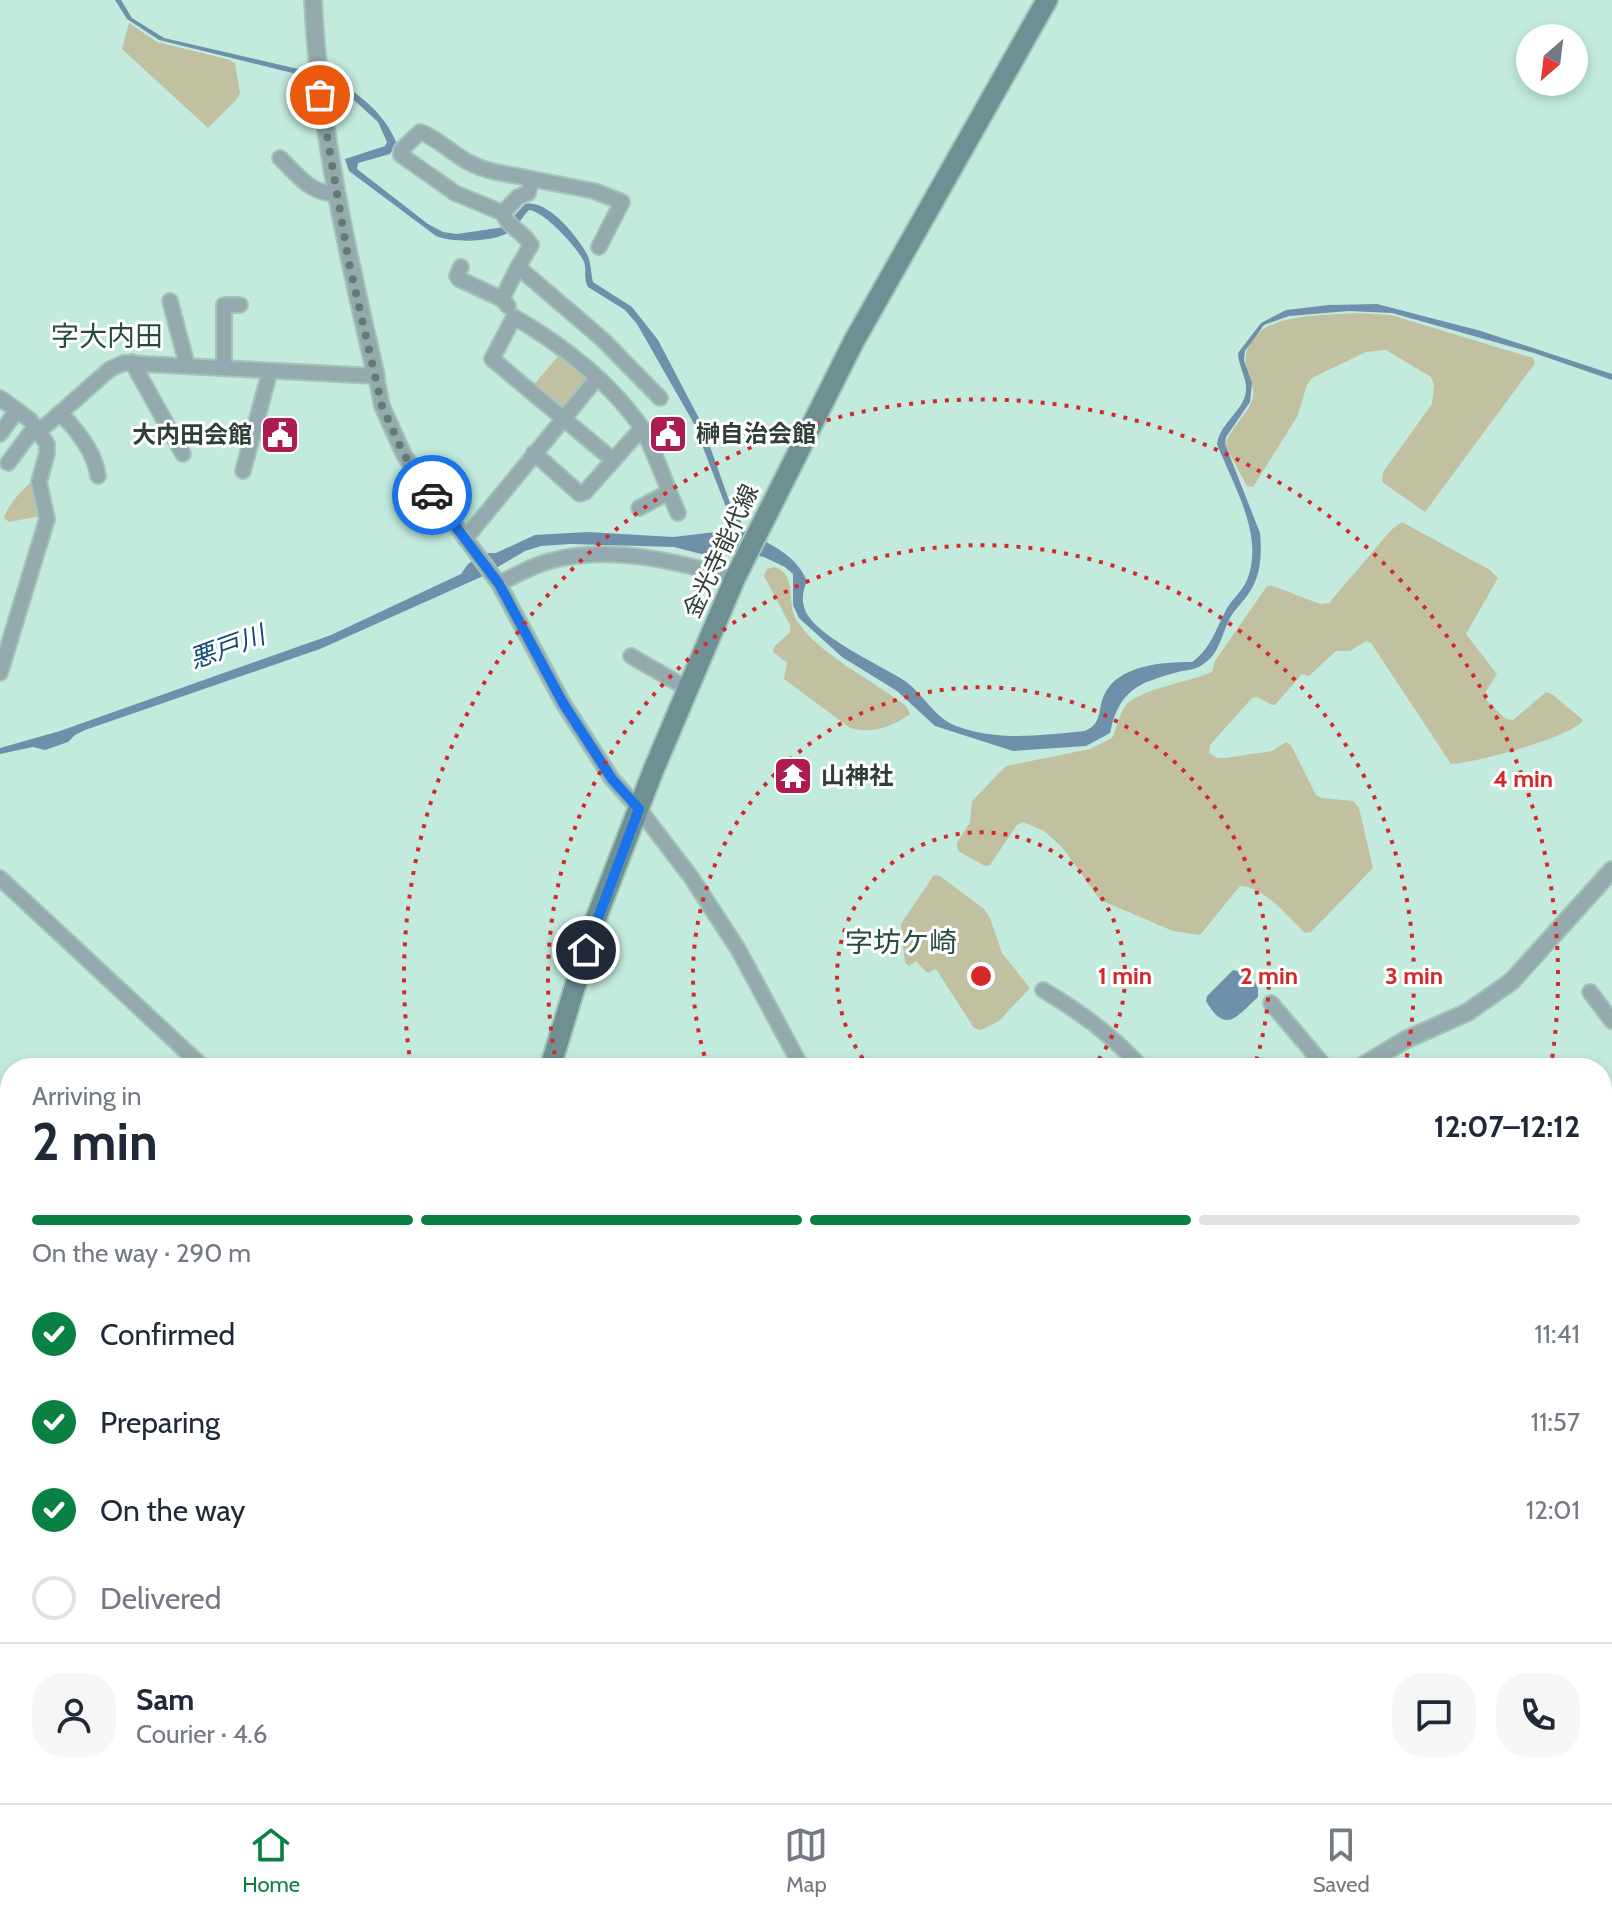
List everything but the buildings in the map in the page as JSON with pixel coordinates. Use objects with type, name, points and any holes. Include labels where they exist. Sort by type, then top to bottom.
[{"type":"main road","name":"金光寺能代線","points":[[553,1058],[595,921],[740,569],[854,341],[1047,0]]},
{"type":"street","points":[[313,0],[320,95],[349,263],[382,406],[404,455],[499,584],[563,703],[612,779],[691,877],[738,949],[797,1058]]},
{"type":"street","points":[[502,299],[531,245],[508,222],[455,193],[401,155],[401,150],[420,132],[471,164],[492,172],[594,191],[622,202],[599,247]]},
{"type":"street","points":[[280,158],[312,189],[337,194]]},
{"type":"street","points":[[508,222],[518,197],[528,193],[532,179]]},
{"type":"street","points":[[461,267],[457,276],[459,279],[502,299],[514,317],[597,378],[642,428],[678,513]]},
{"type":"street","points":[[518,267],[602,339],[660,398]]},
{"type":"street","points":[[170,301],[187,365]]},
{"type":"street","points":[[224,367],[224,305],[240,305]]},
{"type":"street","points":[[514,317],[492,359],[613,460]]},
{"type":"street","points":[[132,362],[183,454]]},
{"type":"street","points":[[35,427],[42,428],[110,369],[124,363],[376,376]]},
{"type":"street","points":[[243,471],[270,371]]},
{"type":"street","points":[[465,539],[597,378]]},
{"type":"street","points":[[0,398],[35,427],[47,444],[39,482],[47,519],[0,673]]},
{"type":"street","points":[[0,434],[17,410]]},
{"type":"street","points":[[60,413],[76,429],[97,467],[98,476]]},
{"type":"street","points":[[8,463],[35,427]]},
{"type":"street","points":[[534,453],[580,494],[642,428]]},
{"type":"street","points":[[639,508],[669,492]]},
{"type":"street","points":[[499,584],[529,568],[572,556],[644,558],[740,569]]},
{"type":"street","points":[[631,656],[688,689]]},
{"type":"street","points":[[1379,1058],[1405,1040],[1468,1012],[1512,981],[1612,870]]},
{"type":"street","points":[[0,878],[193,1058]]},
{"type":"street","points":[[1043,990],[1084,1016],[1133,1058]]},
{"type":"street","points":[[1590,992],[1612,1021]]},
{"type":"street","points":[[1271,1003],[1318,1058]]},
{"type":"green space","points":[[129,23],[157,42],[230,60],[235,64],[240,93],[236,100],[208,128],[122,49]]},
{"type":"green space","points":[[1359,313],[1391,315],[1533,358],[1535,363],[1425,512],[1382,482],[1383,472],[1432,404],[1434,385],[1431,377],[1386,350],[1366,352],[1312,378],[1297,417],[1253,487],[1247,486],[1225,445],[1251,403],[1253,390],[1246,355],[1251,341],[1262,330],[1292,319]]},
{"type":"green space","points":[[560,354],[586,373],[586,384],[563,410],[531,388]]},
{"type":"green space","points":[[33,480],[41,516],[9,522],[4,518],[9,507]]},
{"type":"green space","points":[[1402,522],[1490,570],[1498,578],[1466,634],[1497,674],[1485,693],[1487,701],[1506,719],[1513,720],[1546,692],[1583,720],[1544,741],[1451,764],[1371,643],[1366,641],[1350,651],[1336,651],[1309,676],[1302,674],[1275,705],[1257,697],[1252,698],[1210,745],[1209,753],[1225,758],[1272,751],[1286,742],[1291,745],[1316,795],[1353,801],[1359,808],[1373,868],[1311,932],[1305,933],[1267,897],[1240,886],[1200,935],[1173,931],[1100,900],[1062,847],[1044,831],[1023,822],[1017,825],[990,865],[985,866],[958,851],[957,843],[970,822],[972,801],[1006,766],[1090,749],[1112,738],[1128,703],[1156,689],[1212,672],[1215,661],[1267,586],[1320,604],[1329,603],[1391,530]]},
{"type":"green space","points":[[775,567],[787,577],[794,613],[807,633],[833,656],[906,706],[910,714],[882,728],[850,728],[784,679],[787,663],[773,652],[774,647],[790,632],[790,625],[764,576],[767,569]]},
{"type":"green space","points":[[934,875],[940,876],[984,909],[1002,953],[1030,988],[999,1021],[981,1030],[974,1028],[936,969],[927,973],[916,961],[909,966],[905,963],[901,924]]},
{"type":"water","points":[[115,0],[121,0],[132,18],[164,38],[324,75],[357,94],[384,121],[397,144],[390,154],[358,163],[357,169],[428,224],[443,232],[457,234],[504,227],[525,204],[543,207],[552,213],[583,248],[589,259],[593,282],[632,307],[658,340],[702,424],[743,530],[780,550],[796,563],[807,581],[804,606],[811,620],[850,650],[905,681],[949,722],[972,731],[1020,736],[1085,731],[1095,724],[1104,695],[1119,677],[1142,667],[1192,662],[1208,645],[1226,610],[1245,584],[1252,563],[1250,528],[1245,511],[1217,444],[1246,393],[1238,353],[1261,323],[1286,310],[1377,304],[1481,331],[1612,374],[1612,380],[1534,353],[1392,313],[1349,311],[1289,316],[1264,325],[1245,351],[1244,360],[1252,383],[1250,402],[1226,437],[1225,444],[1260,533],[1261,557],[1256,579],[1230,618],[1208,661],[1132,690],[1119,707],[1110,733],[1086,746],[1013,751],[935,726],[897,691],[842,657],[799,618],[793,605],[793,574],[764,557],[734,551],[709,556],[674,547],[570,544],[541,546],[525,551],[481,577],[320,649],[85,730],[68,742],[45,750],[33,747],[0,754],[0,748],[60,731],[331,635],[461,574],[468,564],[485,553],[496,553],[535,535],[588,532],[673,537],[716,532],[718,535],[735,530],[693,422],[637,324],[625,310],[588,287],[581,256],[551,223],[529,210],[512,230],[496,237],[463,241],[436,236],[349,171],[345,159],[385,146],[387,142],[378,122],[343,90],[309,77],[159,40],[127,19]]},
{"type":"water","points":[[1233,970],[1251,975],[1258,988],[1258,997],[1237,1016],[1225,1020],[1219,1018],[1206,1001],[1207,996]]},
{"type":"way so far","points":[[320,95],[349,263],[382,406],[393,436],[432,495]]},
{"type":"place","name":"榊自治会館","points":[[668,434]]},
{"type":"place","name":"大内田会館","points":[[280,435]]},
{"type":"place","name":"山神社","points":[[793,776]]},
{"type":"district","name":"字大内田","points":[[107,336]]},
{"type":"district","name":"字坊ケ崎","points":[[901,942]]},
{"type":"route","points":[[432,495],[499,584],[563,703],[612,779],[639,809],[586,950]]},
{"type":"water label","name":"悪戸川","points":[[227,647]]}]
